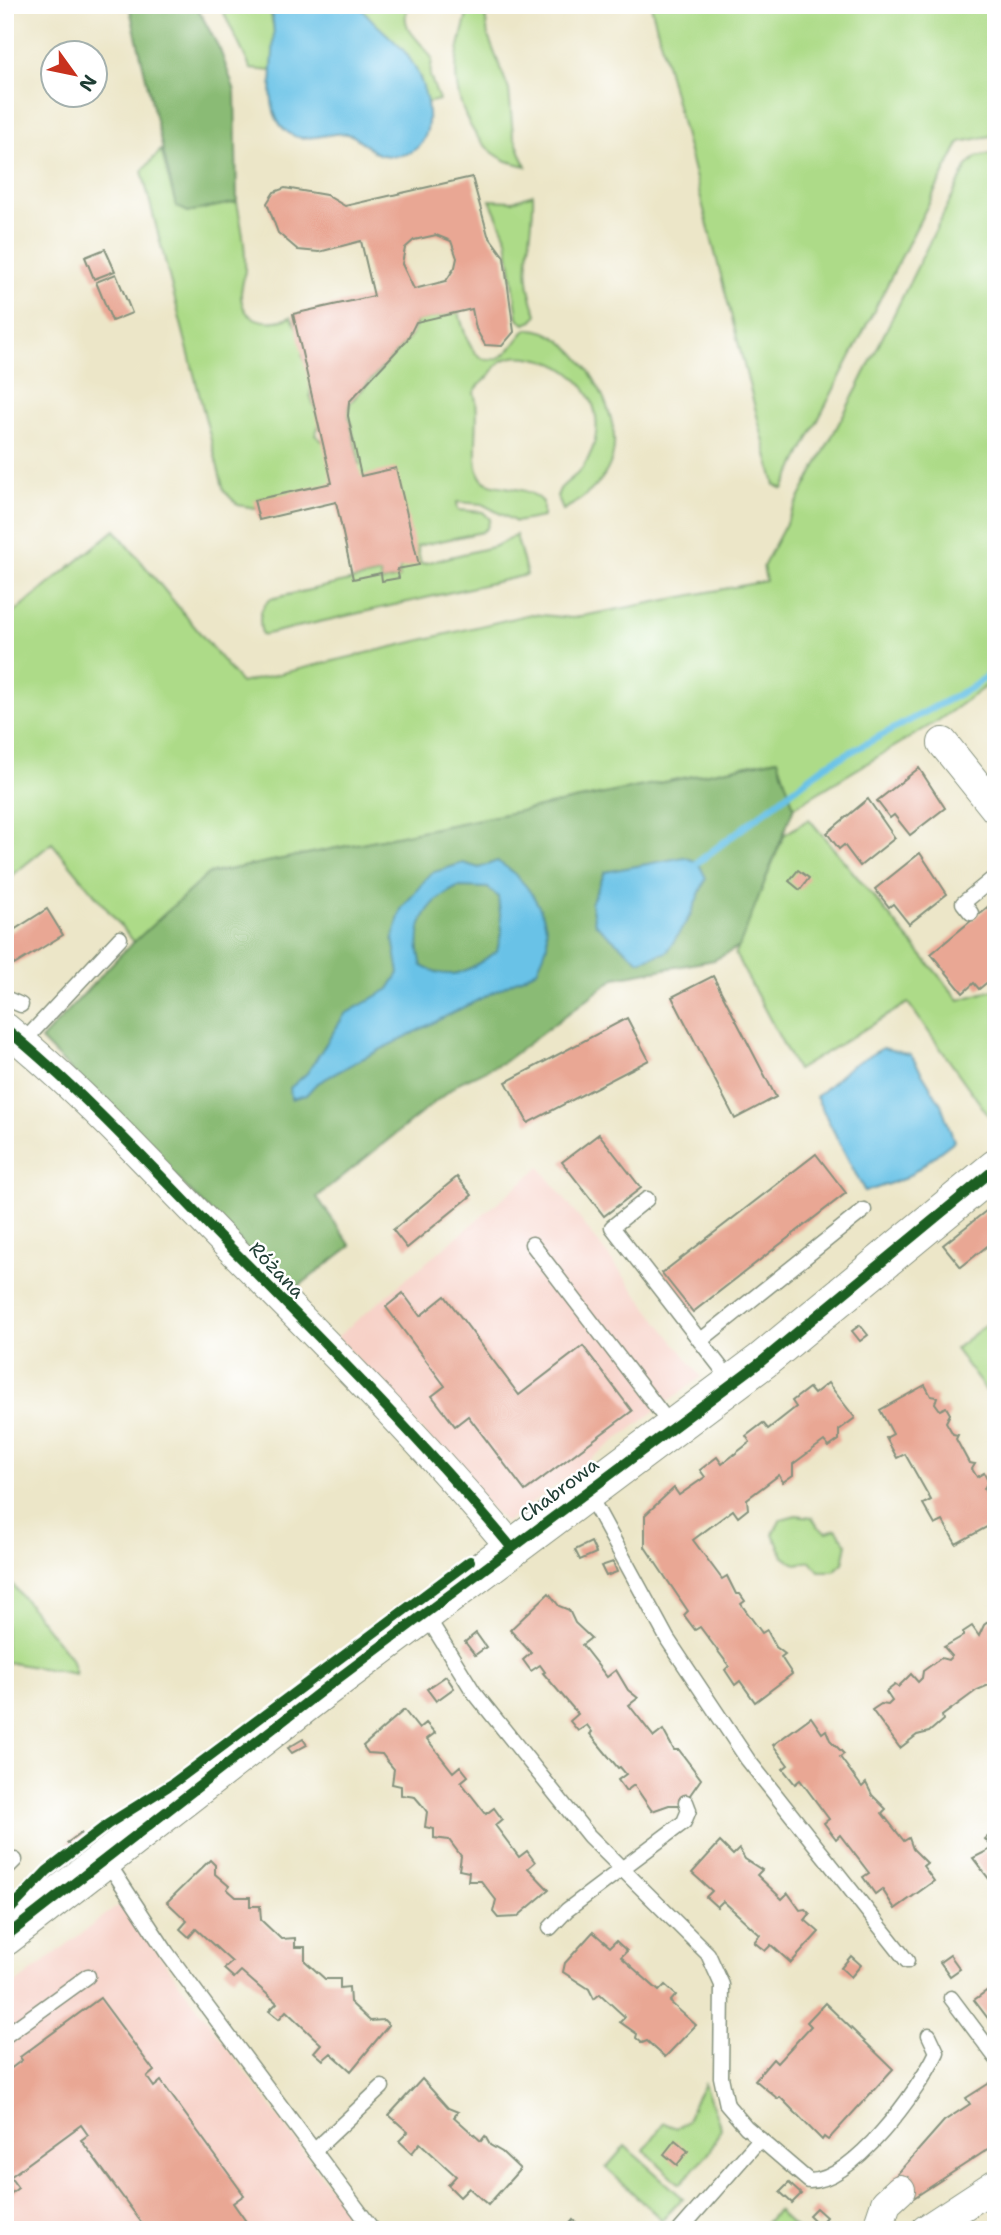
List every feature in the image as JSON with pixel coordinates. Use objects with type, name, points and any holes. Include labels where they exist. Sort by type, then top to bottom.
[{"type":"street","points":[[943,743],[996,809]]},
{"type":"street","name":"Różana","points":[[16,1025],[375,1395],[512,1548]]},
{"type":"street","name":"Chabrowa","points":[[5,1937],[425,1613],[733,1383],[996,1168]]},
{"type":"street","points":[[926,2230],[996,2184]]},
{"type":"street","points":[[877,2230],[876,2224],[886,2203],[900,2190]]},
{"type":"lane","points":[[971,913],[962,903],[996,876]]},
{"type":"lane","points":[[5,998],[16,1025],[120,938]]},
{"type":"lane","points":[[647,1199],[612,1227],[733,1383]]},
{"type":"lane","points":[[700,1342],[864,1210]]},
{"type":"lane","points":[[532,1244],[673,1429]]},
{"type":"lane","points":[[587,1492],[601,1512],[628,1570],[668,1640],[748,1760],[907,1961]]},
{"type":"lane","points":[[425,1613],[473,1691],[589,1836],[708,1954],[722,1985],[721,2077],[727,2105],[760,2139],[809,2181],[832,2178],[862,2152],[906,2103],[929,2070],[937,2052],[929,2035]]},
{"type":"lane","points":[[550,1928],[567,1910],[620,1867],[667,1837],[684,1822],[689,1810],[685,1802]]},
{"type":"lane","points":[[105,1859],[167,1953],[373,2230]]},
{"type":"lane","points":[[5,2036],[88,1976]]},
{"type":"lane","points":[[951,1998],[996,2058]]},
{"type":"lane","points":[[314,2151],[382,2087]]},
{"type":"lane","points":[[680,2230],[760,2139]]},
{"type":"shaded area","points":[[540,1167],[701,1377],[505,1523],[337,1337]]},
{"type":"shaded area","points":[[121,1903],[361,2230],[5,2230],[5,1992]]},
{"type":"green space","points":[[129,5],[196,5],[220,50],[235,91],[237,202],[188,212],[176,206]]},
{"type":"green space","points":[[220,5],[269,5],[275,35],[272,71],[251,69]]},
{"type":"green space","points":[[359,5],[408,5],[408,28],[432,59],[430,76],[439,100],[426,103],[420,77]]},
{"type":"green space","points":[[469,5],[484,5],[488,36],[509,90],[513,134],[526,166],[505,160],[493,152],[482,142],[466,117],[457,88],[456,73],[459,45]]},
{"type":"green space","points":[[651,5],[996,5],[996,135],[960,142],[783,489],[775,485]]},
{"type":"green space","points":[[161,150],[176,206],[188,212],[237,202],[245,252],[241,295],[243,305],[246,312],[259,320],[275,321],[291,317],[305,343],[302,355],[312,376],[310,395],[320,423],[315,435],[342,458],[360,464],[348,414],[350,403],[412,335],[417,321],[459,312],[472,349],[485,359],[494,359],[505,354],[527,329],[544,331],[560,340],[575,354],[600,389],[613,428],[613,456],[598,484],[563,510],[557,496],[560,489],[583,467],[592,449],[596,432],[596,414],[581,384],[569,372],[553,363],[526,357],[506,359],[498,364],[474,393],[478,472],[487,483],[518,489],[535,496],[543,502],[543,517],[516,522],[482,504],[457,502],[458,510],[483,512],[490,519],[487,528],[482,532],[417,546],[421,564],[496,546],[516,535],[527,575],[262,635],[260,616],[270,599],[380,574],[382,582],[399,578],[402,549],[345,492],[258,499],[256,508],[238,505],[224,491],[142,171]]},
{"type":"green space","points":[[996,153],[996,679],[939,720],[794,807],[777,759],[208,874],[135,943],[52,843],[5,881],[5,620],[115,530],[241,683],[531,614],[572,618],[766,581],[763,567],[858,387],[967,166],[976,157]]},
{"type":"green space","points":[[533,194],[527,268],[531,298],[537,314],[533,321],[525,324],[518,318],[507,239],[490,200],[513,201]]},
{"type":"green space","points":[[778,759],[794,807],[739,947],[714,960],[615,978],[504,1062],[460,1082],[317,1197],[351,1246],[290,1293],[41,1040],[121,954],[208,874]]},
{"type":"green space","points":[[809,819],[959,1000],[996,989],[996,1126],[908,1003],[797,1070],[735,954],[784,835]]},
{"type":"green space","points":[[996,1317],[996,1404],[955,1349]]},
{"type":"green space","points":[[796,1515],[812,1517],[818,1527],[827,1532],[836,1529],[847,1544],[843,1563],[834,1571],[819,1571],[811,1561],[796,1564],[784,1557],[773,1534],[781,1519]]},
{"type":"green space","points":[[5,1575],[71,1658],[76,1674],[5,1662]]},
{"type":"green space","points":[[704,2084],[721,2128],[710,2152],[680,2184],[644,2150],[664,2123],[676,2128],[687,2122]]},
{"type":"green space","points":[[625,2146],[683,2198],[662,2220],[606,2168]]},
{"type":"green space","points":[[777,2211],[798,2230],[759,2230]]},
{"type":"water","points":[[269,5],[359,5],[414,65],[427,101],[428,119],[426,135],[418,147],[403,155],[382,155],[351,135],[297,137],[281,126],[272,100],[274,34]]},
{"type":"water","points":[[684,857],[698,862],[706,878],[691,914],[667,952],[639,961],[595,924],[591,903],[605,872]]},
{"type":"water","points":[[497,861],[516,876],[533,896],[547,932],[546,947],[537,970],[358,1061],[316,1084],[306,1095],[291,1099],[290,1088],[307,1073],[345,1014],[389,989],[399,973],[393,939],[401,909],[431,873],[463,863],[479,868]],"holes":[[[458,887],[488,888],[498,897],[502,930],[497,951],[470,968],[453,974],[443,974],[422,966],[418,940],[423,919],[429,909],[446,893]]]},
{"type":"water","points":[[883,1048],[911,1055],[941,1104],[954,1141],[906,1178],[865,1192],[816,1097],[849,1067]]},
{"type":"building","points":[[472,177],[488,235],[504,257],[514,332],[502,346],[485,345],[476,329],[472,309],[416,322],[407,340],[349,402],[348,416],[361,476],[396,468],[419,565],[397,569],[399,578],[382,581],[381,573],[353,579],[336,502],[259,520],[254,500],[332,483],[293,314],[374,296],[361,241],[319,252],[298,250],[278,233],[267,203],[274,192],[285,188],[326,195],[345,206]],"holes":[[[436,235],[451,241],[457,258],[446,281],[414,289],[402,264],[405,248],[414,240]]]},
{"type":"building","points":[[105,249],[115,271],[94,279],[85,257]]},
{"type":"building","points":[[116,274],[132,313],[112,321],[96,282]]},
{"type":"building","points":[[919,768],[945,808],[910,835],[894,815],[890,818],[877,801]]},
{"type":"building","points":[[868,799],[895,838],[860,866],[844,845],[839,849],[827,833]]},
{"type":"building","points":[[920,853],[947,894],[909,924],[893,904],[889,907],[875,889]]},
{"type":"building","points":[[798,870],[809,878],[800,890],[789,881]]},
{"type":"building","points":[[996,900],[996,975],[979,989],[974,983],[963,993],[931,954]]},
{"type":"building","points":[[47,909],[63,935],[14,965],[13,962],[5,967],[6,935]]},
{"type":"building","points":[[713,976],[776,1097],[735,1119],[672,997]]},
{"type":"building","points":[[627,1018],[649,1060],[528,1123],[506,1082]]},
{"type":"building","points":[[599,1134],[641,1188],[604,1216],[562,1162]]},
{"type":"building","points":[[816,1154],[846,1193],[693,1312],[662,1273]]},
{"type":"building","points":[[457,1177],[472,1195],[407,1248],[393,1230]]},
{"type":"building","points":[[996,1203],[996,1239],[961,1267],[943,1245]]},
{"type":"building","points":[[403,1293],[420,1316],[445,1296],[519,1395],[583,1346],[632,1411],[525,1491],[468,1416],[455,1426],[432,1396],[445,1386],[386,1307]]},
{"type":"building","points":[[860,1325],[868,1335],[860,1341],[852,1331]]},
{"type":"building","points":[[828,1383],[855,1418],[839,1430],[839,1440],[829,1447],[824,1441],[793,1464],[793,1475],[783,1482],[779,1475],[747,1499],[748,1509],[738,1517],[733,1510],[693,1540],[722,1579],[727,1576],[736,1594],[740,1594],[745,1601],[741,1604],[762,1633],[767,1630],[776,1647],[785,1654],[781,1657],[792,1674],[755,1702],[740,1681],[735,1685],[725,1670],[729,1666],[700,1627],[695,1630],[684,1615],[688,1611],[645,1547],[645,1515],[674,1488],[679,1495],[705,1477],[700,1470],[717,1457],[722,1464],[750,1442],[746,1436],[763,1423],[768,1429],[796,1407],[792,1401],[809,1388],[814,1394]]},
{"type":"building","points":[[925,1385],[931,1396],[937,1397],[935,1403],[940,1410],[946,1407],[950,1414],[946,1422],[953,1434],[958,1435],[956,1439],[969,1463],[975,1464],[972,1469],[977,1477],[984,1473],[988,1481],[984,1489],[990,1500],[995,1501],[996,1522],[956,1544],[943,1521],[935,1525],[923,1504],[931,1500],[905,1454],[897,1458],[886,1438],[893,1434],[880,1410]]},
{"type":"building","points":[[591,1542],[596,1553],[580,1560],[575,1550]]},
{"type":"building","points":[[613,1562],[617,1572],[606,1576],[601,1566]]},
{"type":"building","points":[[549,1593],[559,1606],[569,1610],[575,1623],[591,1638],[582,1645],[607,1677],[616,1670],[628,1690],[638,1698],[629,1705],[654,1737],[663,1730],[674,1750],[679,1750],[701,1779],[683,1805],[669,1805],[652,1811],[634,1785],[626,1791],[618,1780],[626,1774],[590,1734],[592,1732],[587,1725],[578,1731],[570,1721],[578,1714],[543,1673],[545,1672],[540,1665],[531,1671],[523,1660],[531,1653],[510,1630]]},
{"type":"building","points":[[996,1616],[996,1682],[977,1690],[942,1716],[943,1720],[929,1732],[917,1735],[900,1748],[872,1710],[881,1704],[888,1705],[892,1701],[886,1692],[895,1685],[898,1687],[911,1674],[918,1682],[923,1671],[941,1658],[948,1660],[952,1656],[944,1647],[963,1636],[963,1632],[972,1626],[979,1636],[984,1625]]},
{"type":"building","points":[[476,1633],[486,1647],[475,1655],[465,1642]]},
{"type":"building","points":[[446,1676],[454,1688],[436,1701],[427,1689]]},
{"type":"building","points":[[404,1710],[419,1729],[426,1723],[435,1733],[427,1739],[453,1772],[460,1766],[468,1776],[461,1782],[486,1814],[494,1808],[502,1819],[495,1825],[519,1857],[527,1851],[535,1862],[528,1868],[549,1890],[517,1917],[498,1918],[493,1912],[496,1900],[481,1881],[468,1881],[469,1872],[459,1870],[461,1856],[449,1840],[434,1838],[434,1829],[425,1827],[427,1812],[421,1804],[415,1797],[401,1795],[401,1786],[392,1784],[394,1769],[382,1754],[368,1753],[363,1746]]},
{"type":"building","points":[[811,1717],[822,1733],[826,1730],[830,1740],[844,1754],[840,1757],[862,1787],[866,1783],[872,1795],[886,1809],[882,1813],[904,1841],[909,1838],[913,1849],[927,1863],[923,1866],[934,1881],[895,1909],[882,1889],[875,1894],[863,1877],[869,1873],[840,1835],[836,1839],[824,1823],[829,1819],[800,1780],[795,1784],[783,1769],[788,1765],[773,1745]]},
{"type":"building","points":[[303,1739],[307,1745],[292,1753],[288,1748]]},
{"type":"building","points":[[81,1833],[84,1838],[71,1848],[67,1843]]},
{"type":"building","points":[[992,1833],[996,1834],[996,1888],[973,1858],[993,1848],[985,1839]]},
{"type":"building","points":[[720,1842],[733,1855],[739,1849],[745,1859],[762,1870],[757,1875],[782,1899],[788,1893],[800,1910],[805,1909],[810,1914],[805,1920],[819,1932],[791,1963],[771,1945],[765,1951],[754,1942],[760,1935],[723,1901],[717,1907],[706,1897],[712,1891],[692,1873]]},
{"type":"building","points":[[210,1860],[215,1865],[215,1874],[229,1886],[227,1889],[236,1897],[250,1897],[250,1906],[260,1906],[261,1920],[281,1939],[295,1938],[295,1947],[305,1947],[305,1961],[325,1979],[340,1979],[340,1988],[349,1987],[350,2002],[370,2021],[384,2020],[389,2025],[351,2071],[331,2053],[323,2060],[314,2052],[321,2044],[286,2011],[279,2019],[269,2011],[277,2003],[241,1971],[234,1978],[224,1969],[232,1962],[196,1929],[189,1937],[180,1929],[187,1921],[167,1902]]},
{"type":"building","points":[[593,1932],[610,1947],[616,1941],[627,1951],[621,1957],[659,1991],[665,1985],[676,1995],[670,2002],[696,2025],[665,2057],[647,2041],[642,2043],[636,2038],[637,2034],[620,2022],[625,2017],[600,1994],[594,1999],[589,1989],[563,1972],[565,1963]]},
{"type":"building","points":[[950,1955],[960,1969],[950,1976],[940,1962]]},
{"type":"building","points":[[851,1956],[861,1965],[851,1977],[841,1968]]},
{"type":"building","points":[[996,1984],[996,2029],[974,2000]]},
{"type":"building","points":[[100,1998],[154,2071],[147,2077],[154,2087],[161,2081],[244,2195],[233,2203],[252,2230],[147,2230],[81,2140],[88,2135],[81,2125],[10,2177],[18,2188],[5,2198],[5,2073],[22,2060],[20,2057]]},
{"type":"building","points":[[825,2003],[893,2069],[828,2140],[824,2137],[822,2140],[780,2097],[778,2099],[755,2080],[773,2059],[777,2063],[811,2026],[807,2022]]},
{"type":"building","points":[[422,2079],[448,2108],[458,2112],[454,2117],[481,2141],[485,2136],[490,2145],[520,2169],[488,2205],[469,2188],[460,2197],[448,2185],[456,2176],[420,2143],[412,2153],[399,2141],[408,2132],[389,2115]]},
{"type":"building","points":[[996,2079],[996,2144],[912,2199],[892,2180],[944,2121],[970,2104],[966,2098]]},
{"type":"building","points":[[675,2140],[688,2151],[677,2165],[664,2154]]},
{"type":"building","points":[[789,2183],[801,2194],[792,2203],[780,2192]]},
{"type":"building","points":[[816,2208],[826,2217],[819,2225],[809,2215]]},
{"type":"building","points":[[573,2220],[584,2230],[564,2230]]},
{"type":"waterway","points":[[698,862],[826,765],[974,686],[996,669]]},
{"type":"cycle path","points":[[5,1028],[92,1106],[338,1357],[444,1470],[512,1548]]},
{"type":"cycle path","points":[[5,1937],[324,1689],[762,1361],[996,1168]]},
{"type":"cycle path","points":[[5,1915],[47,1871],[108,1824],[172,1784],[470,1561]]}]
